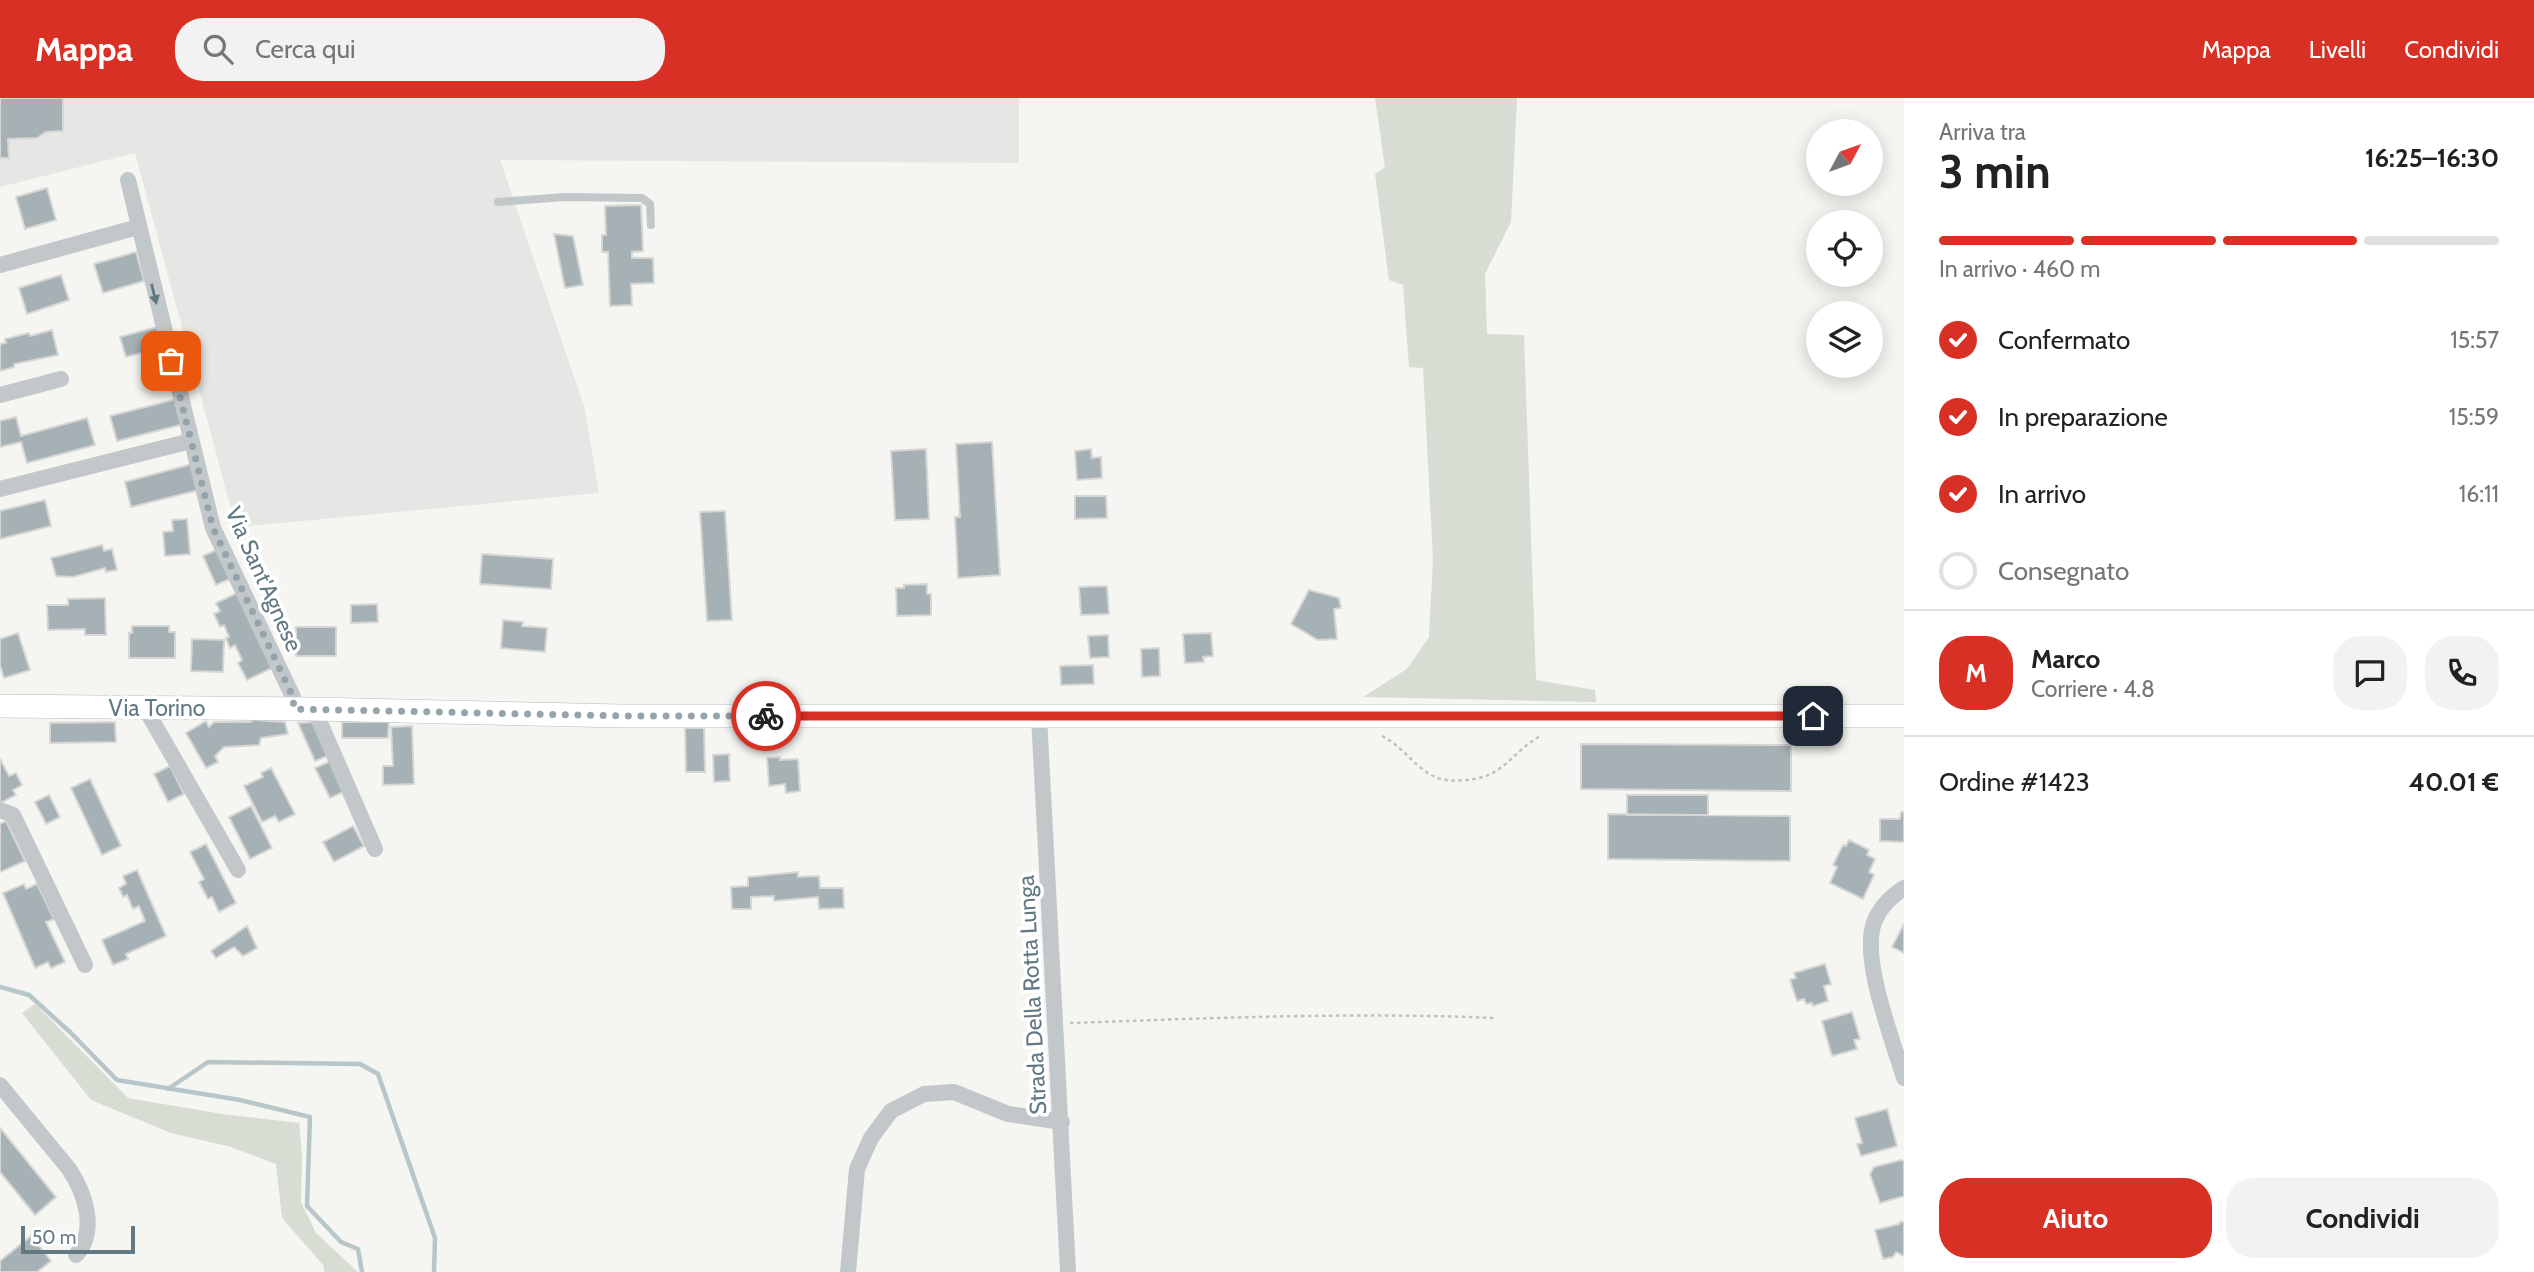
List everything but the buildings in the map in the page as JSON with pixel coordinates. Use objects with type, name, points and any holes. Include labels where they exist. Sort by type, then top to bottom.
[{"type":"main road","name":"Via Torino","points":[[0,706],[622,716],[1904,716]]},
{"type":"street","name":"Via Sant'Agnese","points":[[128,180],[219,545],[293,697],[304,709],[375,849]]},
{"type":"street","points":[[0,265],[138,227]]},
{"type":"street","points":[[0,395],[61,379]]},
{"type":"street","points":[[0,489],[191,441]]},
{"type":"street","points":[[145,708],[237,870]]},
{"type":"street","name":"Strada Della Rotta Lunga","points":[[1039,716],[1068,1272]]},
{"type":"street","points":[[0,810],[13,815],[85,965]]},
{"type":"street","points":[[1904,888],[1882,907],[1872,933],[1874,974],[1904,1078]]},
{"type":"street","points":[[0,1086],[79,1184],[85,1202],[88,1231],[85,1244],[76,1255]]},
{"type":"street","points":[[848,1272],[857,1169],[871,1138],[891,1111],[925,1094],[954,1092],[1008,1114],[1062,1122]]},
{"type":"lane","points":[[498,202],[565,198],[642,198],[650,204],[651,225]]},
{"type":"path","points":[[1056,1023],[1289,1015],[1495,1018]]},
{"type":"shaded area","points":[[0,98],[1019,98],[1019,163],[500,160],[584,406],[599,493],[239,527],[233,516],[135,153],[0,187]]},
{"type":"shaded area","points":[[1375,98],[1517,98],[1511,222],[1485,274],[1487,334],[1524,335],[1536,680],[1595,690],[1596,702],[1363,697],[1407,669],[1429,637],[1433,559],[1423,368],[1409,367],[1403,285],[1389,280],[1375,174],[1385,167]]},
{"type":"shaded area","points":[[35,1004],[128,1098],[222,1114],[299,1123],[302,1154],[301,1202],[316,1233],[358,1272],[324,1272],[324,1266],[282,1218],[276,1164],[231,1147],[171,1133],[91,1100],[22,1013]]},
{"type":"waterway","points":[[0,987],[29,995],[117,1080],[240,1100],[310,1117],[307,1206],[341,1242],[358,1249],[362,1272]]},
{"type":"waterway","points":[[168,1089],[208,1062],[360,1064],[378,1074],[435,1238],[434,1272]]},
{"type":"way so far","points":[[171,361],[219,545],[293,697],[294,709],[622,716],[766,716]]},
{"type":"route","points":[[766,716],[1813,716]]}]
